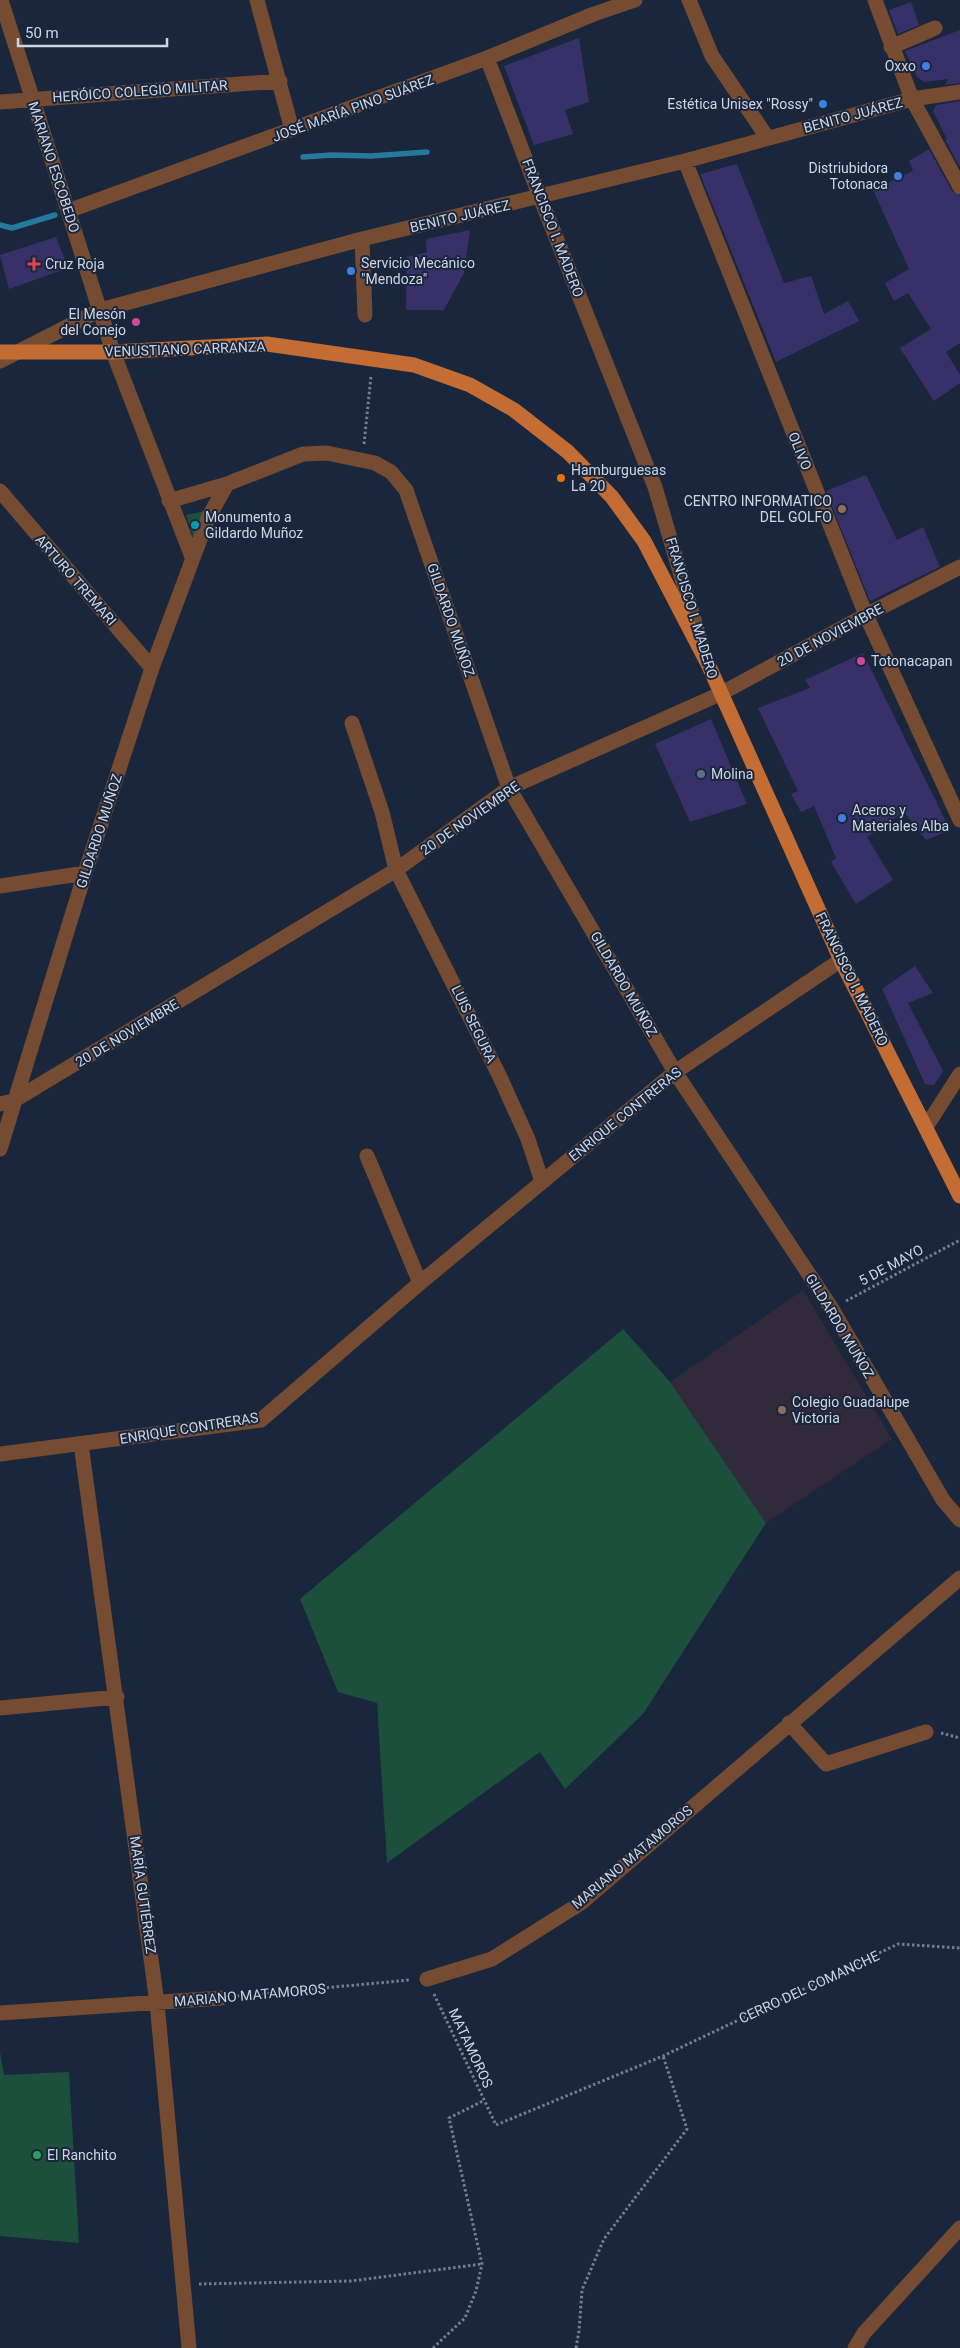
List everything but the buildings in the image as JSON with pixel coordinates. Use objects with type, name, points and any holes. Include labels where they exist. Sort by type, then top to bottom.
[{"type":"main road","name":"VENUSTIANO CARRANZA","points":[[0,352],[113,352],[267,344],[414,364],[470,385],[514,410],[568,452],[612,496],[644,541],[708,664]]},
{"type":"main road","name":"FRANCISCO I. MADERO","points":[[708,664],[841,960],[960,1196]]},
{"type":"street","name":"MARIANO ESCOBEDO","points":[[1,0],[113,352],[192,558]]},
{"type":"street","points":[[257,0],[292,130]]},
{"type":"street","name":"JOSÉ MARÍA PINO SUÁREZ","points":[[68,211],[488,58],[592,7],[636,0]]},
{"type":"street","points":[[689,0],[712,56],[767,138]]},
{"type":"street","points":[[875,0],[891,48],[912,99],[960,187]]},
{"type":"street","points":[[891,48],[935,28]]},
{"type":"street","name":"FRANCISCO I. MADERO","points":[[488,58],[540,197],[655,487],[708,664]]},
{"type":"street","name":"HERÓICO COLEGIO MILITAR","points":[[0,102],[32,98],[280,81]]},
{"type":"street","name":"BENITO JUÁREZ","points":[[0,361],[100,310],[362,239],[685,161],[912,99],[960,92]]},
{"type":"street","name":"OLIVO","points":[[685,161],[866,615],[960,820]]},
{"type":"street","points":[[362,239],[365,315]]},
{"type":"street","name":"GILDARDO MUÑOZ","points":[[0,1149],[7,1102],[152,668],[208,518],[227,484],[303,454],[327,453],[375,463],[391,472],[406,490],[509,788],[675,1072],[832,1309],[943,1500],[960,1520]]},
{"type":"street","points":[[169,501],[227,484]]},
{"type":"street","name":"ARTURO TREMARI","points":[[0,491],[152,668]]},
{"type":"street","name":"20 DE NOVIEMBRE","points":[[7,1102],[396,870],[509,788],[720,694],[866,615],[960,568]]},
{"type":"street","name":"LUIS SEGURA","points":[[352,723],[382,812],[396,870],[502,1083],[528,1139],[542,1182]]},
{"type":"street","points":[[0,886],[85,873]]},
{"type":"street","name":"ENRIQUE CONTRERAS","points":[[0,1454],[261,1420],[420,1284],[675,1072],[841,960]]},
{"type":"street","points":[[926,1127],[960,1074]]},
{"type":"street","points":[[366,1156],[420,1284]]},
{"type":"street","name":"MARÍA GUTIÉRREZ","points":[[81,1444],[157,2002],[190,2348]]},
{"type":"street","name":"MARIANO MATAMOROS","points":[[427,1979],[492,1959],[581,1902],[960,1578]]},
{"type":"street","points":[[0,1708],[116,1697]]},
{"type":"street","points":[[789,1723],[826,1764],[926,1732]]},
{"type":"street","name":"MARIANO MATAMOROS","points":[[0,2013],[221,1998]]},
{"type":"street","points":[[855,2348],[864,2333],[960,2228]]},
{"type":"path","points":[[362,460],[373,359]]},
{"type":"path","name":"5 DE MAYO","points":[[832,1309],[960,1240]]},
{"type":"path","name":"CERRO DEL COMANCHE","points":[[496,2126],[664,2056],[898,1944],[960,1948]]},
{"type":"path","name":"MARIANO MATAMOROS","points":[[221,1998],[427,1979]]},
{"type":"path","name":"MATAMOROS","points":[[427,1979],[496,2126]]},
{"type":"path","points":[[576,2348],[582,2290],[604,2239],[687,2129],[664,2056]]},
{"type":"path","points":[[433,2348],[465,2318],[476,2291],[482,2264],[449,2118],[483,2100]]},
{"type":"path","points":[[183,2284],[351,2280],[482,2264]]},
{"type":"shaded area","name":"Colegio Guadalupe Victoria","points":[[803,1290],[892,1439],[766,1523],[670,1382]]},
{"type":"green space","points":[[209,510],[194,540],[186,515]]},
{"type":"green space","points":[[623,1329],[670,1382],[766,1523],[643,1714],[565,1789],[540,1752],[387,1863],[377,1703],[338,1692],[300,1599]]},
{"type":"green space","name":"El Ranchito","points":[[0,2052],[4,2075],[69,2072],[79,2243],[0,2236]]},
{"type":"waterway","points":[[303,157],[332,155],[371,156],[427,152]]},
{"type":"waterway","points":[[0,225],[12,228],[55,215]]},
{"type":"place","name":"Oxxo","points":[[926,66]]},
{"type":"place","name":"Estética Unisex \"Rossy\"","points":[[823,104]]},
{"type":"place","name":"Distriubidora Totonaca","points":[[898,176]]},
{"type":"place","name":"Cruz Roja","points":[[34,264]]},
{"type":"place","name":"Servicio Mecánico \"Mendoza\"","points":[[351,271]]},
{"type":"place","name":"El Mesón del Conejo","points":[[136,322]]},
{"type":"place","name":"Hamburguesas La 20","points":[[561,478]]},
{"type":"place","name":"CENTRO INFORMATICO DEL GOLFO","points":[[842,509]]},
{"type":"place","name":"Monumento a Gildardo Muñoz","points":[[195,525]]},
{"type":"place","name":"Totonacapan","points":[[861,661]]},
{"type":"place","name":"Molina","points":[[701,774]]},
{"type":"place","name":"Aceros y Materiales Alba","points":[[842,818]]},
{"type":"place","name":"Colegio Guadalupe Victoria","points":[[782,1410]]},
{"type":"place","name":"El Ranchito","points":[[37,2155]]}]
